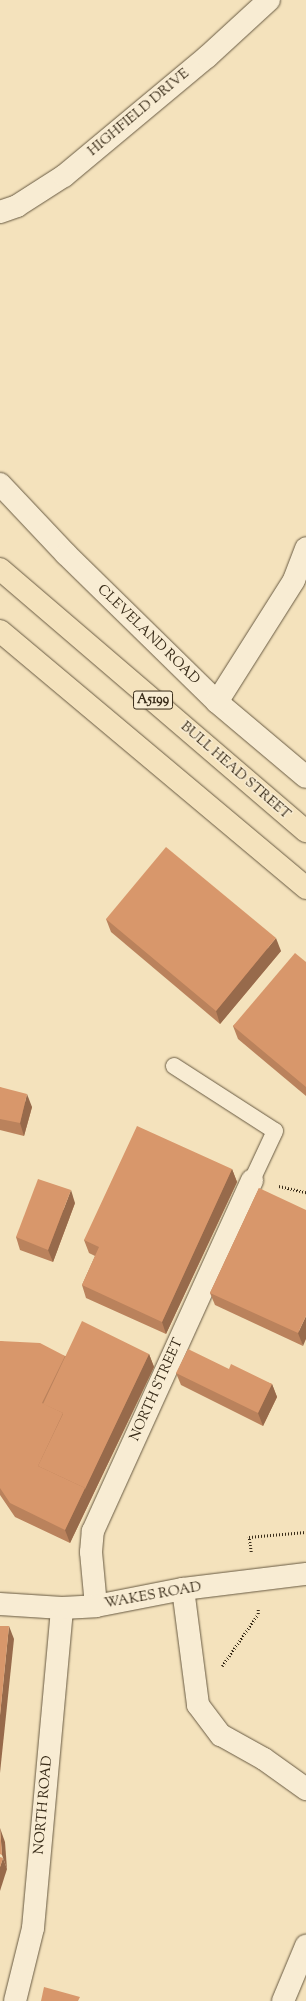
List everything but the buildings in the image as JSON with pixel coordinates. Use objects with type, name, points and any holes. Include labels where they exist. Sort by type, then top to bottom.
[{"type":"main road","name":"BULL HEAD STREET","points":[[0,569],[306,831]]},
{"type":"main road","points":[[0,631],[306,888]]},
{"type":"street","name":"HIGHFIELD DRIVE","points":[[0,212],[17,206],[64,176],[207,56],[269,0]]},
{"type":"street","name":"CLEVELAND ROAD","points":[[0,484],[66,554],[217,702],[306,777]]},
{"type":"street","points":[[217,702],[294,580],[306,548]]},
{"type":"street","name":"NORTH STREET","points":[[96,1606],[92,1572],[93,1531],[252,1180]]},
{"type":"street","name":"WAKES ROAD","points":[[0,1604],[62,1608],[96,1606],[184,1589],[306,1574]]},
{"type":"street","points":[[184,1589],[198,1705],[221,1736],[264,1759],[306,1789]]},
{"type":"street","name":"NORTH ROAD","points":[[15,2001],[33,1928],[62,1608]]},
{"type":"street","points":[[283,2001],[306,1946]]},
{"type":"lane","points":[[174,1066],[275,1131],[252,1180]]}]
